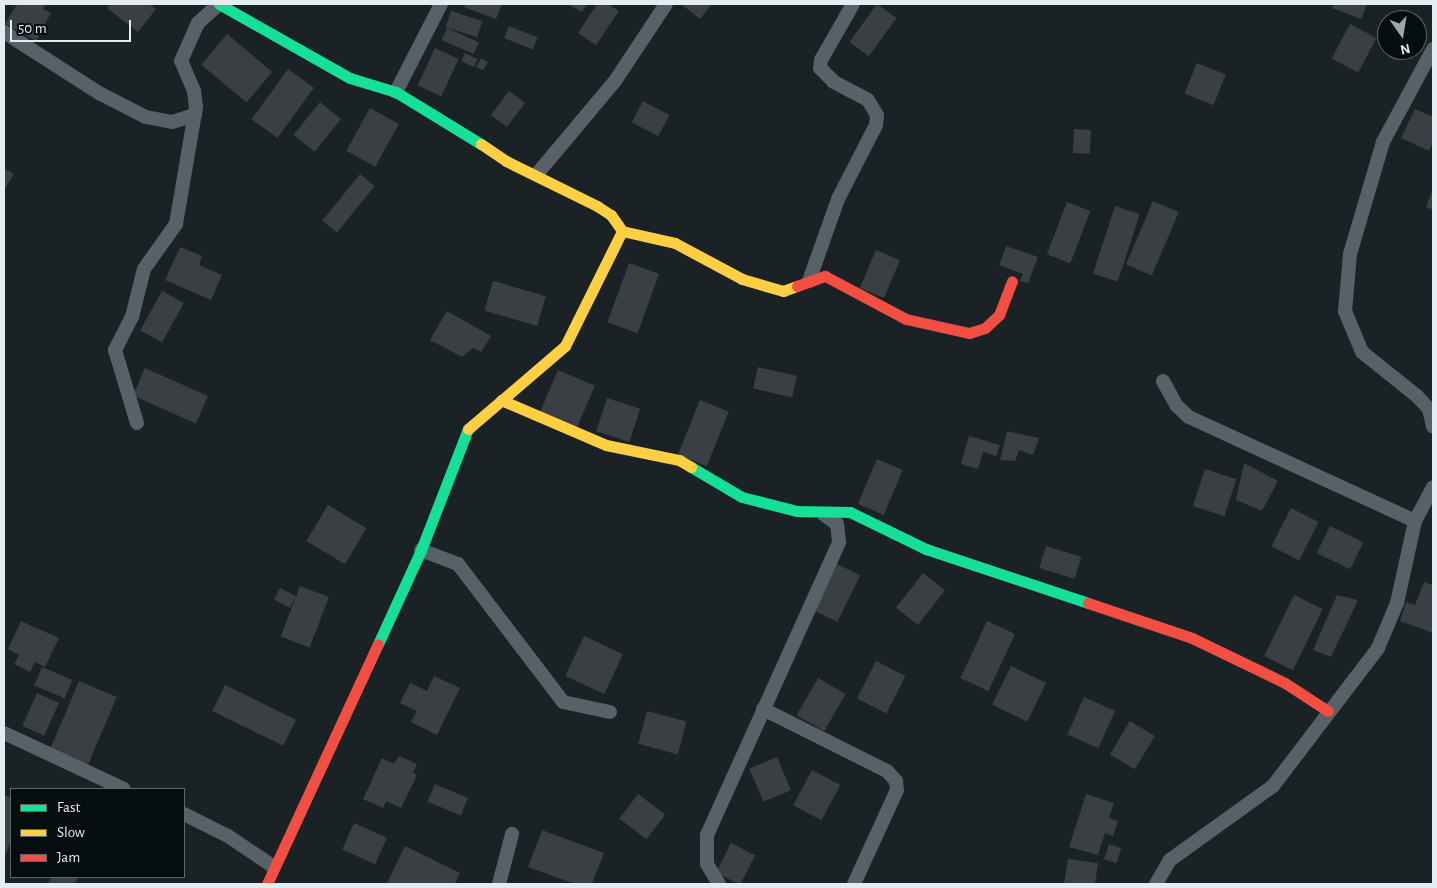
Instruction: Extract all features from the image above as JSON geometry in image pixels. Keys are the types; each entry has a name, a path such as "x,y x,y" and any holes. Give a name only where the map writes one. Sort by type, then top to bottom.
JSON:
{"street":[{"path":"137,423 115,350 132,317 144,269 176,224 195,115 194,91 182,68 182,53 198,23 219,4 350,78 396,92 445,119 506,161 537,174 611,215 622,231 674,243 730,275 784,291 809,280 826,276 906,319 969,333 985,328 999,315 1012,281"},
{"path":"396,92 441,4"},
{"path":"537,174 615,81 666,4"},
{"path":"809,280 838,199 876,125 876,115 868,100 833,81 820,68 821,60 853,4"},
{"path":"4,32 99,93 146,117 172,122 195,115"},
{"path":"1433,49 1383,142 1350,254 1345,311 1362,352 1417,396 1429,410 1433,427"},
{"path":"267,884 421,550 466,431 565,346 622,231"},
{"path":"1162,381 1177,406 1189,417 1415,521"},
{"path":"501,400 606,445 679,460 742,497 822,514 850,512 926,549 1192,638 1285,683 1328,711"},
{"path":"1156,884 1170,860 1273,786 1328,711 1378,648 1389,628 1415,521 1433,487"},
{"path":"719,884 707,864 708,835 840,536 837,524 822,514"},
{"path":"421,550 458,564 563,702 610,712"},
{"path":"762,709 887,771 896,781 896,790 854,884"},
{"path":"4,733 122,788"},
{"path":"185,814 228,836 274,867"},
{"path":"499,884 512,834"}],"building":[{"path":"17,4 46,4 43,9 51,13 36,41 5,24"},
{"path":"110,4 149,4 156,9 138,32 107,8"},
{"path":"466,4 502,4 496,19 464,7"},
{"path":"567,4 587,4 582,12"},
{"path":"597,4 608,4 619,11 596,45 578,33"},
{"path":"681,4 712,4 700,19"},
{"path":"877,4 896,18 869,56 849,42"},
{"path":"1334,4 1367,4 1361,19 1332,8"},
{"path":"451,11 482,21 477,37 446,27"},
{"path":"1350,24 1376,38 1358,73 1332,58"},
{"path":"509,26 538,38 533,50 504,38"},
{"path":"447,28 479,42 474,54 442,40"},
{"path":"227,34 272,72 246,103 201,65"},
{"path":"435,48 459,59 441,96 418,85"},
{"path":"465,53 478,59 474,67 461,61"},
{"path":"481,58 488,62 483,70 476,67"},
{"path":"1197,63 1226,75 1213,105 1185,94"},
{"path":"288,69 314,88 277,138 252,119"},
{"path":"509,91 525,103 507,127 491,115"},
{"path":"643,101 669,115 658,136 632,122"},
{"path":"320,102 341,119 315,152 294,135"},
{"path":"370,108 399,124 375,167 346,151"},
{"path":"1415,109 1433,117 1433,142 1429,151 1401,138"},
{"path":"1074,129 1091,130 1090,154 1073,153"},
{"path":"4,168 14,174 4,190"},
{"path":"360,174 375,186 337,233 322,221"},
{"path":"1433,189 1433,210 1426,207"},
{"path":"1153,201 1179,212 1152,275 1126,265"},
{"path":"1067,202 1090,211 1070,263 1047,254"},
{"path":"1115,206 1140,214 1118,282 1093,274"},
{"path":"1006,246 1038,257 1028,283 1020,281 1023,274 999,265"},
{"path":"180,247 202,256 199,265 222,275 211,300 165,280"},
{"path":"876,250 900,260 884,298 860,288"},
{"path":"629,263 659,274 638,333 607,322"},
{"path":"493,281 546,296 537,326 484,311"},
{"path":"162,291 184,303 162,342 140,330"},
{"path":"447,311 491,336 481,352 473,348 462,357 430,340"},
{"path":"758,367 797,376 792,397 753,388"},
{"path":"145,368 208,396 196,423 133,395"},
{"path":"558,370 595,386 576,431 539,415"},
{"path":"607,398 640,409 629,442 596,431"},
{"path":"700,400 729,412 707,466 678,455"},
{"path":"1007,431 1039,438 1033,455 1019,450 1015,461 1000,460"},
{"path":"969,436 1000,445 996,456 983,452 978,469 961,464"},
{"path":"877,459 903,470 884,515 858,504"},
{"path":"1244,463 1278,481 1262,511 1236,500"},
{"path":"1205,469 1236,479 1224,516 1193,506"},
{"path":"328,505 367,528 345,564 306,541"},
{"path":"1291,508 1319,522 1299,560 1271,546"},
{"path":"1330,526 1363,542 1350,569 1317,553"},
{"path":"1046,546 1081,557 1075,579 1039,568"},
{"path":"835,563 860,575 837,622 812,610"},
{"path":"923,573 945,590 918,625 896,608"},
{"path":"1424,582 1433,585 1433,633 1400,621 1406,602 1415,605"},
{"path":"300,586 329,597 310,648 281,636"},
{"path":"280,588 296,596 290,608 274,600"},
{"path":"1294,595 1323,609 1293,670 1264,656"},
{"path":"1337,595 1358,600 1331,657 1313,650"},
{"path":"21,621 59,638 45,667 35,662 30,672 14,664 19,655 8,649"},
{"path":"987,621 1015,634 988,691 960,678"},
{"path":"584,636 623,654 604,694 565,676"},
{"path":"876,661 905,676 886,713 857,698"},
{"path":"1011,666 1046,683 1027,722 992,705"},
{"path":"42,667 72,680 65,698 34,685"},
{"path":"434,676 460,688 437,735 411,722 417,711 400,703 410,683 427,691"},
{"path":"818,678 846,694 824,731 796,715"},
{"path":"79,681 117,697 87,768 49,752"},
{"path":"225,685 296,720 283,746 212,711"},
{"path":"37,693 59,703 44,736 22,726"},
{"path":"1084,697 1115,711 1098,748 1067,734"},
{"path":"647,711 687,722 678,754 638,744"},
{"path":"1130,721 1155,736 1135,769 1110,754"},
{"path":"399,756 417,764 413,773 417,775 401,808 386,801 383,808 363,799 382,758 394,764"},
{"path":"777,757 791,790 763,802 749,769"},
{"path":"812,770 840,785 821,820 793,805"},
{"path":"435,784 468,798 461,816 428,801"},
{"path":"638,794 665,814 646,839 619,819"},
{"path":"1086,794 1114,803 1109,818 1118,821 1113,836 1105,833 1098,855 1069,847"},
{"path":"4,795 10,798 10,843 4,858"},
{"path":"354,823 387,838 375,864 342,849"},
{"path":"542,830 604,853 592,884 575,884 528,867"},
{"path":"731,843 755,855 740,884 716,872"},
{"path":"1109,844 1121,848 1116,863 1104,859"},
{"path":"405,846 460,873 455,884 387,883"},
{"path":"1068,859 1098,863 1095,884 1064,884"},
{"path":"51,878 78,878 75,884 48,884"}],"traffic: fast":[{"path":"219,4 350,78 396,92 481,144"},
{"path":"378,644 421,550 468,429"},
{"path":"691,467 742,497 797,511 850,512 926,549 1088,603"}],"traffic: slow":[{"path":"481,144 506,161 597,206 611,215 622,231 675,243 742,279 783,291 797,286"},
{"path":"468,429 565,346 622,231"},
{"path":"501,400 606,445 679,460 691,467"}],"traffic: jam":[{"path":"797,286 825,276 906,319 969,333 985,328 999,315 1012,281"},
{"path":"1088,603 1192,638 1285,683 1328,711"},
{"path":"267,884 378,644"}]}
